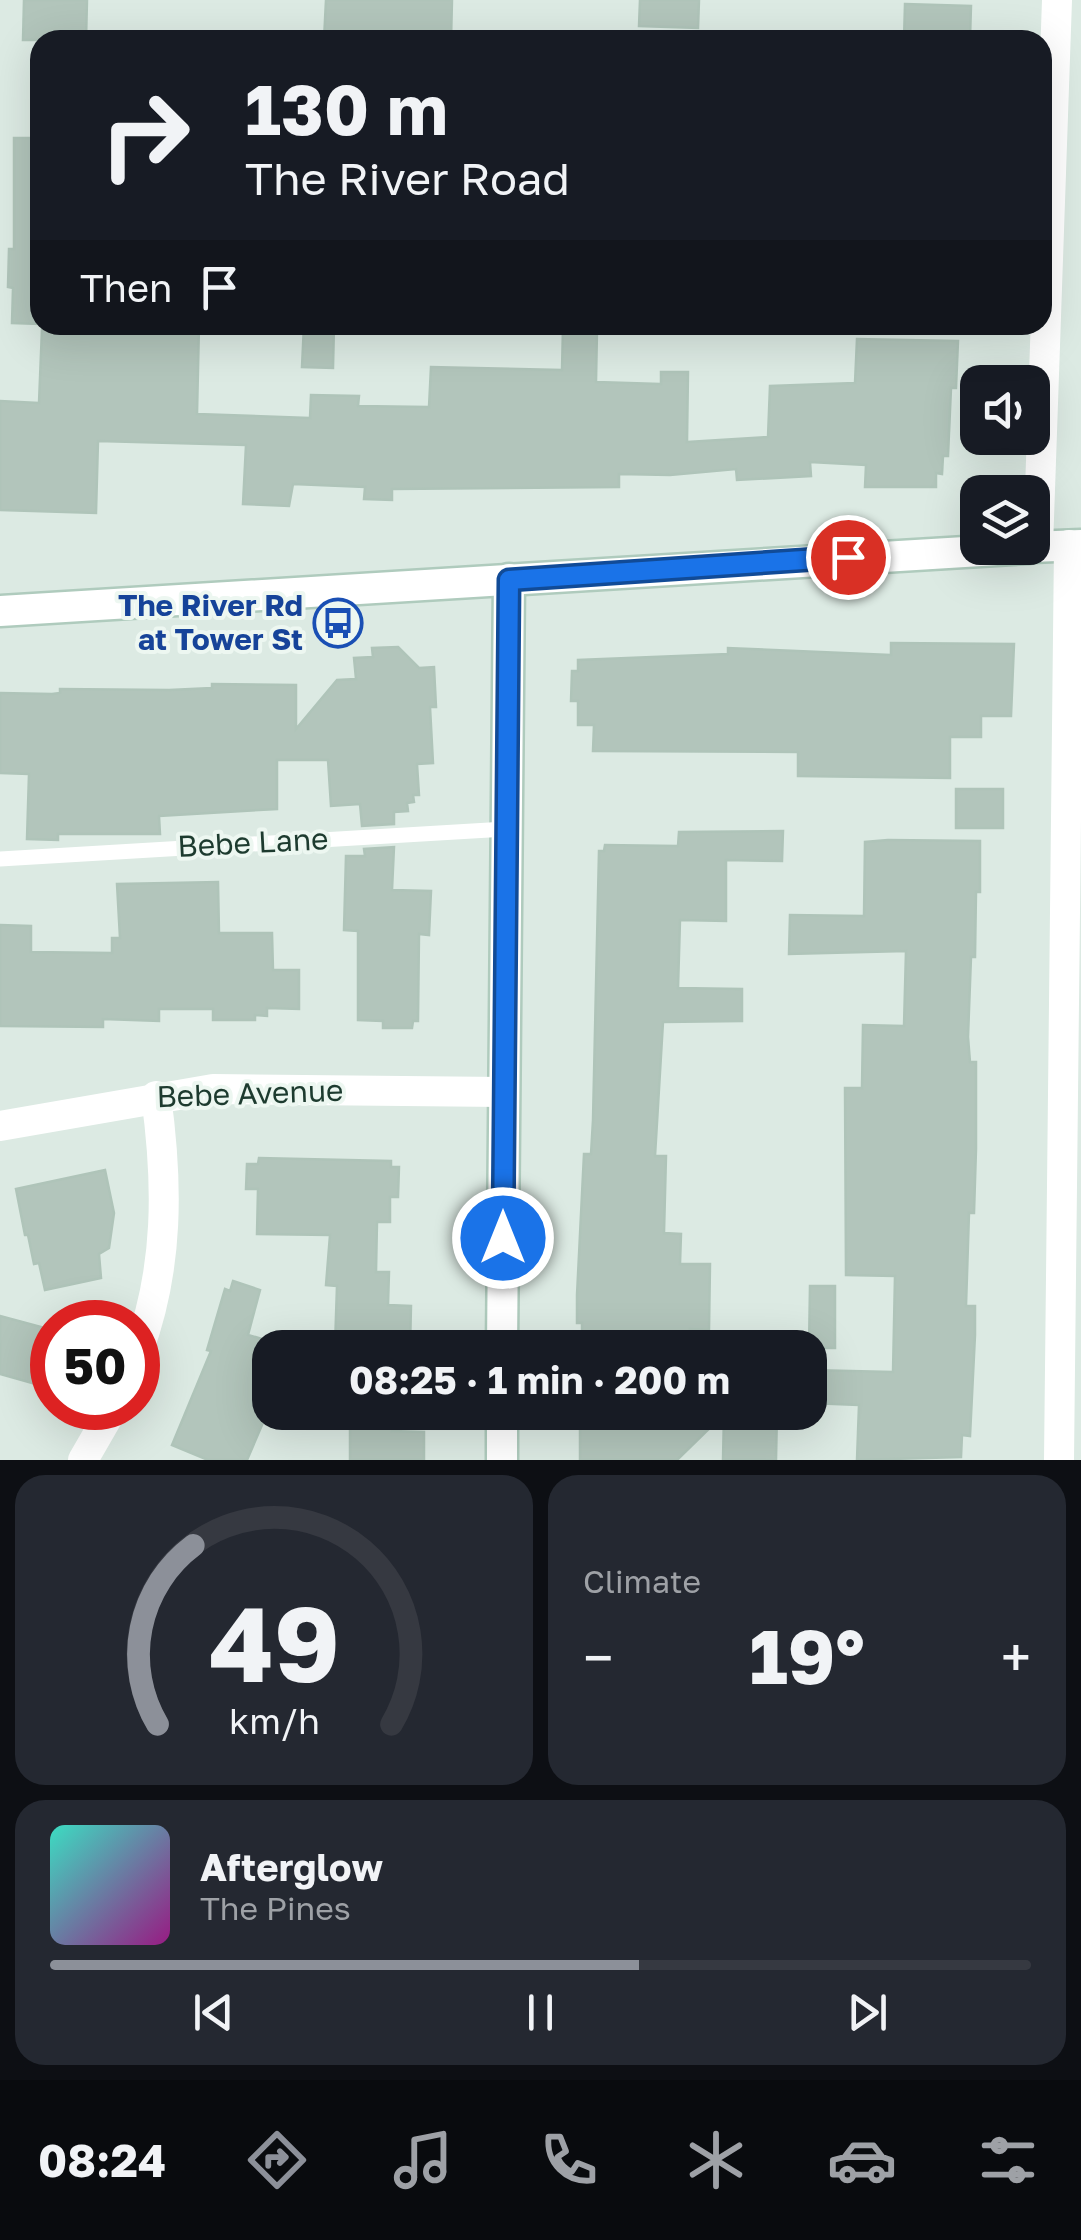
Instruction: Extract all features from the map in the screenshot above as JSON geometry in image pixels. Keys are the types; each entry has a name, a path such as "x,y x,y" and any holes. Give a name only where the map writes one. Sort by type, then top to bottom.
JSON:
{"street":[{"path":"1052,114 1057,0"},
{"path":"1036,475 1042,335"},
{"path":"1050,546 1075,545 1059,1460"},
{"path":"0,612 960,552"},
{"path":"502,1330 509,580"},
{"name":"Bebe Avenue","path":"0,1126 156,1096 252,1088 504,1092"},
{"path":"152,1300 164,1235 166,1194 156,1096"},
{"path":"84,1460 101,1430"},
{"path":"502,1430 502,1460"}],"lane":[{"name":"Bebe Lane","path":"0,859 506,829"}],"building":[{"path":"24,0 87,0 86,30 30,30 30,40 23,40"},
{"path":"326,0 452,0 451,30 324,30"},
{"path":"640,0 699,0 698,28 639,26"},
{"path":"905,4 971,6 970,30 904,30"},
{"path":"14,138 30,138 30,324 12,323 9,249 14,249"},
{"path":"42,335 199,335 197,414 310,418 311,395 359,396 358,406 429,407 431,367 562,370 563,335 597,335 596,382 661,384 661,372 688,372 687,442 768,437 770,386 855,383 857,339 958,341 948,456 943,456 942,474 936,473 936,487 865,487 866,465 810,462 811,476 737,480 736,469 670,475 619,474 619,487 392,489 392,500 364,499 365,487 293,484 289,506 243,504 246,445 98,441 96,513 0,510 0,401 39,403"},
{"path":"304,335 334,335 333,368 302,367"},
{"path":"891,643 1014,644 1011,716 981,716 981,737 950,737 950,778 798,776 798,752 593,751 594,725 578,725 578,701 571,701 572,671 578,671 578,660 728,654 728,648 891,655"},
{"path":"398,647 419,668 434,667 436,707 430,707 433,763 417,764 419,795 413,795 414,802 407,803 408,811 394,812 394,824 362,826 360,804 331,806 328,760 277,760 277,809 159,816 160,834 58,834 58,840 27,839 29,774 0,773 0,693 169,690 212,688 212,684 296,685 296,729 337,680 356,679 354,658 373,657 372,648"},
{"path":"956,789 1003,789 1003,828 956,828"},
{"path":"783,831 782,861 726,860 726,921 680,920 678,988 742,989 742,1021 663,1022 655,1156 666,1156 664,1233 681,1234 680,1264 710,1264 709,1330 582,1330 582,1323 577,1323 577,1295 584,1154 591,1154 593,1120 599,851 604,851 605,845 678,846 679,832"},
{"path":"980,841 980,892 976,892 968,1037 970,1062 976,1062 976,1149 966,1306 975,1306 975,1335 970,1436 962,1435 961,1457 857,1460 859,1405 827,1404 827,1370 893,1372 895,1276 846,1275 845,1088 862,1088 863,1025 904,1026 906,951 789,954 790,915 864,916 865,842"},
{"path":"394,847 392,890 431,891 429,935 419,934 418,1021 413,1021 412,1028 383,1028 383,1021 358,1020 358,931 344,930 346,856 365,856 364,849"},
{"path":"218,882 219,933 272,933 273,970 299,970 299,1009 267,1008 267,1016 255,1015 255,1020 213,1020 213,1009 159,1009 159,1021 103,1019 103,1027 0,1026 0,925 31,926 31,952 112,953 112,938 120,938 117,884"},
{"path":"259,1158 391,1161 391,1167 399,1167 398,1197 390,1197 390,1222 377,1222 376,1272 389,1272 388,1305 411,1306 410,1330 336,1330 337,1286 326,1285 330,1235 257,1234 258,1189 246,1189 247,1164 258,1164"},
{"path":"105,1170 114,1213 109,1248 99,1254 101,1278 45,1290 39,1263 34,1264 25,1235 16,1189"},
{"path":"233,1281 260,1290 248,1335 252,1336 252,1430 260,1430 247,1460 208,1460 172,1445 211,1351 207,1350 225,1289 230,1291"},
{"path":"810,1286 835,1286 835,1348 827,1348 827,1330 809,1330"},
{"path":"0,1316 30,1324 30,1382 0,1374"},
{"path":"350,1430 424,1432 424,1460 350,1460"},
{"path":"580,1430 708,1430 677,1460 580,1460"},
{"path":"724,1430 777,1430 776,1460 723,1460"}],"place":[{"name":"The River Rd at Tower St","path":"338,623"}],"route":[{"path":"503,1238 509,580 848,557"}]}
